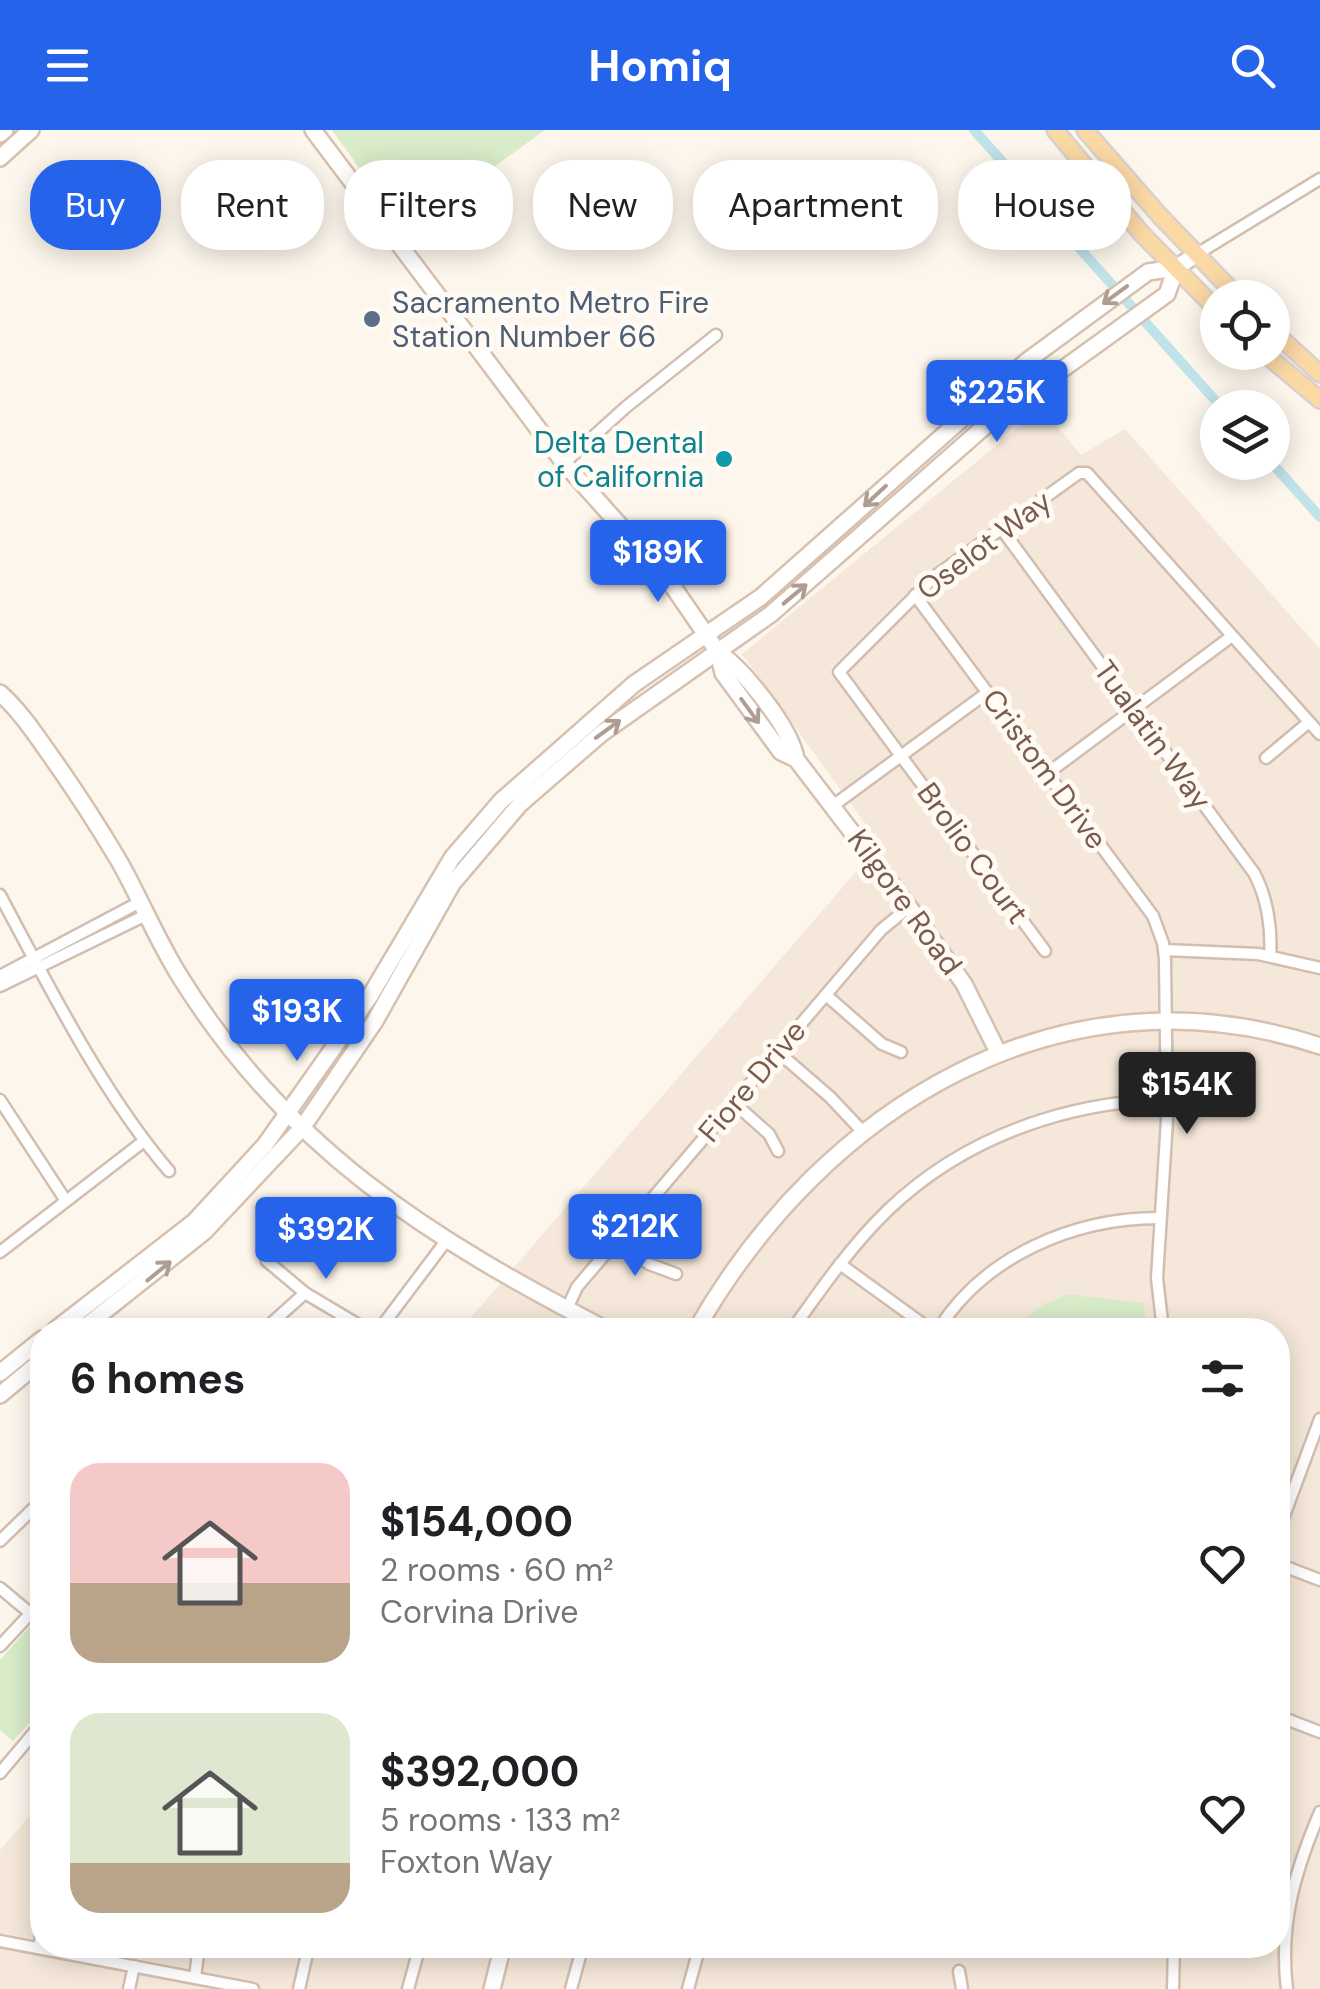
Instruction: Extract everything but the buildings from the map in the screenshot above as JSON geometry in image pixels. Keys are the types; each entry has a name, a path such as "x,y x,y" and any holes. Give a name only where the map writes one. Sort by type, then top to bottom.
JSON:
{"main road":[{"path":"0,158 31,130"},
{"name":"Kilgore Road","path":"313,130 564,463 667,578 718,652 723,673 781,752 796,759 834,806 964,984 999,1054"},
{"path":"1055,130 1132,223 1200,293"},
{"path":"1084,130 1222,280"},
{"path":"70,1318 194,1222 266,1145 370,996 452,858 523,782 634,684 761,596 966,413 1082,319 1148,272 1176,268 1197,254"},
{"path":"96,1318 204,1232 302,1128 375,1021 436,908 520,804 573,755 784,603 992,420 1167,294 1176,268"},
{"path":"1290,346 1320,374"},
{"path":"1284,370 1320,400"},
{"path":"0,694 36,734 68,780 120,862 178,973 211,1023 288,1114 376,1192 446,1241 584,1318"},
{"path":"480,850 486,829 523,782"},
{"path":"436,908 440,890 468,852 475,831"},
{"path":"704,1318 734,1271 783,1209 863,1132 922,1090 999,1054 1064,1034 1166,1022 1260,1030 1320,1046"},
{"path":"3,1364 30,1347"},
{"path":"0,1395 30,1375"},
{"path":"492,1989 500,1958"}],"street":[{"path":"1197,254 1320,179"},
{"path":"564,463 716,335"},
{"name":"Oselot Way","path":"902,756 840,672 915,594 962,555 1080,473 1087,473 1320,734"},
{"name":"Tualatin Way","path":"1001,528 1254,872 1264,896 1271,934 1270,956"},
{"name":"Cristom Drive","path":"915,594 1152,916 1164,950"},
{"path":"1048,773 1232,636"},
{"path":"834,806 988,692"},
{"path":"1266,758 1309,722"},
{"name":"Brolio Court","path":"902,756 1045,950"},
{"path":"0,895 36,963 144,1141 169,1171"},
{"name":"Fiore Drive","path":"566,1309 571,1296 617,1240 881,930 909,907"},
{"path":"0,986 36,963 143,909"},
{"path":"1162,1318 1157,1278 1167,1098 1164,950 1223,950 1320,968"},
{"path":"0,976 36,963"},
{"path":"826,995 882,1044 901,1052"},
{"path":"778,1052 863,1132"},
{"path":"0,1100 66,1201"},
{"path":"801,1318 840,1264 889,1209 946,1166 985,1143 1060,1114 1125,1101 1218,1101"},
{"path":"734,1103 769,1134 778,1152"},
{"path":"2,1244 144,1141"},
{"path":"945,1318 986,1278 1038,1244 1097,1223 1159,1218"},
{"path":"617,1240 648,1264 676,1274"},
{"path":"387,1318 446,1241"},
{"path":"267,1261 305,1293 347,1318"},
{"path":"840,1264 917,1318"},
{"path":"277,1318 305,1293"},
{"path":"1290,1501 1320,1418"},
{"path":"1308,1455 1320,1460"},
{"path":"0,1541 30,1513"},
{"path":"1290,1569 1320,1580"},
{"path":"0,1588 30,1613 0,1646"},
{"path":"1290,1721 1320,1732"},
{"path":"0,1773 30,1737"},
{"path":"1290,1888 1320,1812"},
{"path":"0,1941 30,1946"},
{"path":"92,1958 253,1989"},
{"path":"195,1978 197,1958"},
{"path":"300,1989 307,1958"},
{"path":"408,1989 416,1958"},
{"path":"571,1989 579,1958"},
{"path":"688,1989 696,1958"},
{"path":"1172,1989 1173,1958"},
{"path":"1286,1958 1288,1989"},
{"path":"129,1989 134,1966"},
{"path":"959,1971 962,1989"}],"shaded area":[{"path":"1042,408 1081,455 1125,429 1320,649 1320,1989 0,1989 0,1850 30,1816 30,1958 1290,1958 1290,1318 470,1318 880,844 742,654"}],"green space":[{"path":"332,130 545,130 504,160 354,160"},
{"path":"1068,1294 1143,1303 1146,1318 1026,1318"},
{"path":"30,1626 30,1722 13,1741 0,1730 0,1660"}],"waterway":[{"path":"974,130 1206,390"},
{"path":"1287,480 1320,517"}],"place":[{"name":"Sacramento Metro Fire Station Number 66","path":"372,319"},
{"name":"Delta Dental of California","path":"724,459"}]}
